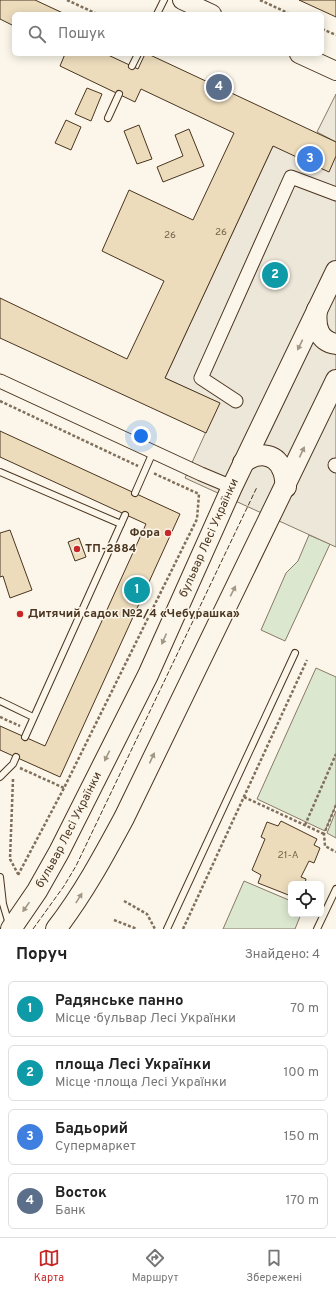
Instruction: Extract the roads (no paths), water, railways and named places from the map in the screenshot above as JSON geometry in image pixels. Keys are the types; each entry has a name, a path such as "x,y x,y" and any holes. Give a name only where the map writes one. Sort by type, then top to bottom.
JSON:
{"main road":[{"path":"182,0 208,12"},
{"path":"303,56 336,71"},
{"name":"бульвар Лесі Українки","path":"10,929 37,891 59,852 148,675 243,463 336,271"},
{"path":"317,310 316,324 318,331 325,340 336,344"},
{"path":"56,929 76,904 124,818 219,618 286,487 336,380"},
{"path":"243,463 257,455 272,457 280,464 283,470 286,487"}],"street":[{"path":"236,401 201,378 291,177 336,194"},
{"path":"0,381 232,487"}],"lane":[{"path":"158,12 164,0"},
{"path":"132,66 137,56"},
{"path":"108,118 119,94"},
{"path":"134,493 153,452"},
{"path":"0,472 121,524"},
{"path":"25,737 125,515"},
{"path":"167,929 295,654"},
{"path":"0,701 33,717"},
{"path":"0,777 13,764 16,757"},
{"path":"0,877 3,904 10,929"},
{"path":"317,929 336,889"}],"place":[{"name":"Восток","path":"219,87"},
{"name":"Бадьорий","path":"310,159"},
{"name":"площа Лесі Українки","path":"275,275"},
{"name":"Фора","path":"168,533"},
{"name":"ТП-2884","path":"77,549"},
{"name":"Радянське панно","path":"137,590"},
{"name":"Дитячий садок №2/4 «Чебурашка»","path":"20,614"}]}
